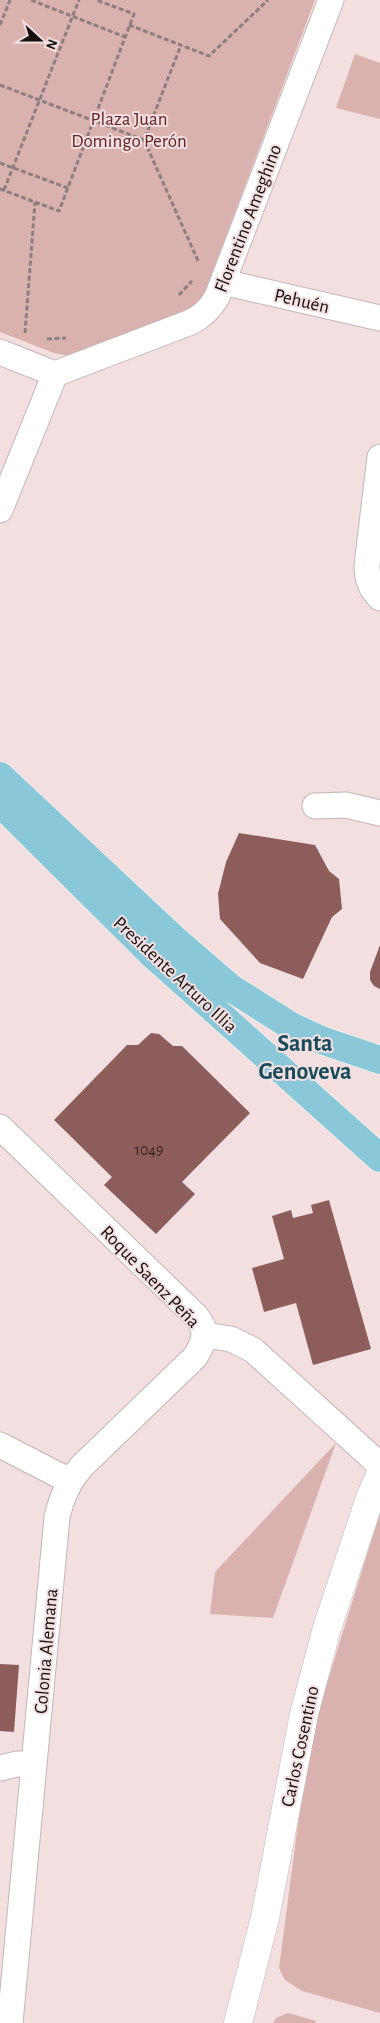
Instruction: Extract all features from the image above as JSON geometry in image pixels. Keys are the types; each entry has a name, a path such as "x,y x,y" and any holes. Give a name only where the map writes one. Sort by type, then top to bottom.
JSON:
{"main road":[{"name":"Presidente Arturo Illia","path":"0,776 172,938 232,988 291,1026 321,1040 380,1060"},
{"name":"Presidente Arturo Illia","path":"0,803 152,954 380,1158"}],"street":[{"name":"Florentino Ameghino","path":"55,374 201,316 210,308 223,282 330,0"},
{"name":"Pehuén","path":"223,282 380,318"},
{"path":"0,352 55,374 0,510"},
{"path":"376,593 367,577 367,566 380,457"},
{"path":"315,806 346,805 380,813"},
{"name":"Roque Saenz Peña","path":"0,1127 196,1316 204,1327 205,1335 231,1339 253,1350 380,1465"},
{"name":"Colonia Alemana","path":"10,2023 57,1517 62,1499 70,1481 88,1459 195,1357 204,1342 205,1335"},
{"path":"0,1446 70,1481"},
{"name":"Carlos Cosentino","path":"238,2023 272,1886 301,1729 320,1653 339,1589 370,1498 380,1475"},
{"path":"0,1768 17,1764 34,1764"},
{"path":"258,2023 272,1886"}],"path":[{"path":"0,25 10,0"},
{"path":"30,0 125,37"},
{"path":"79,0 13,167 2,189 59,211 134,14 96,0"},
{"path":"130,26 209,56 268,0"},
{"path":"144,140 181,45"},
{"path":"0,85 144,140 202,269 206,260"},
{"path":"0,163 68,188"},
{"path":"26,331 35,202"},
{"path":"176,298 196,277"},
{"path":"17,327 33,334"},
{"path":"41,336 49,339 68,338"}],"green space":[{"name":"Plaza Juan Domingo Perón","path":"0,0 315,0 203,297 192,308 70,356 54,353 0,332"},
{"path":"355,54 380,63 380,119 336,108"},
{"path":"336,1443 273,1618 210,1614 215,1572"},
{"path":"380,1513 380,2013 302,1991 285,1980 279,1968 303,1786 318,1712"},
{"path":"288,2013 316,2021 315,2023 273,2023 276,2018"}],"building":[{"path":"239,833 315,845 329,871 339,879 342,909 332,917 303,979 260,963 220,919 218,894 226,862"},
{"path":"380,945 380,989 374,986 370,980 370,972"},
{"path":"151,1033 159,1034 173,1046 182,1046 250,1113 182,1182 195,1194 156,1234 104,1185 112,1177 54,1120 127,1045 138,1045"},
{"path":"329,1200 371,1349 313,1365 296,1303 264,1312 252,1268 284,1259 272,1216 291,1210 293,1218 313,1213 311,1205"},
{"path":"0,1664 19,1665 14,1732 0,1731"}],"district":[{"name":"Santa Genoveva","path":"305,1057"}]}
